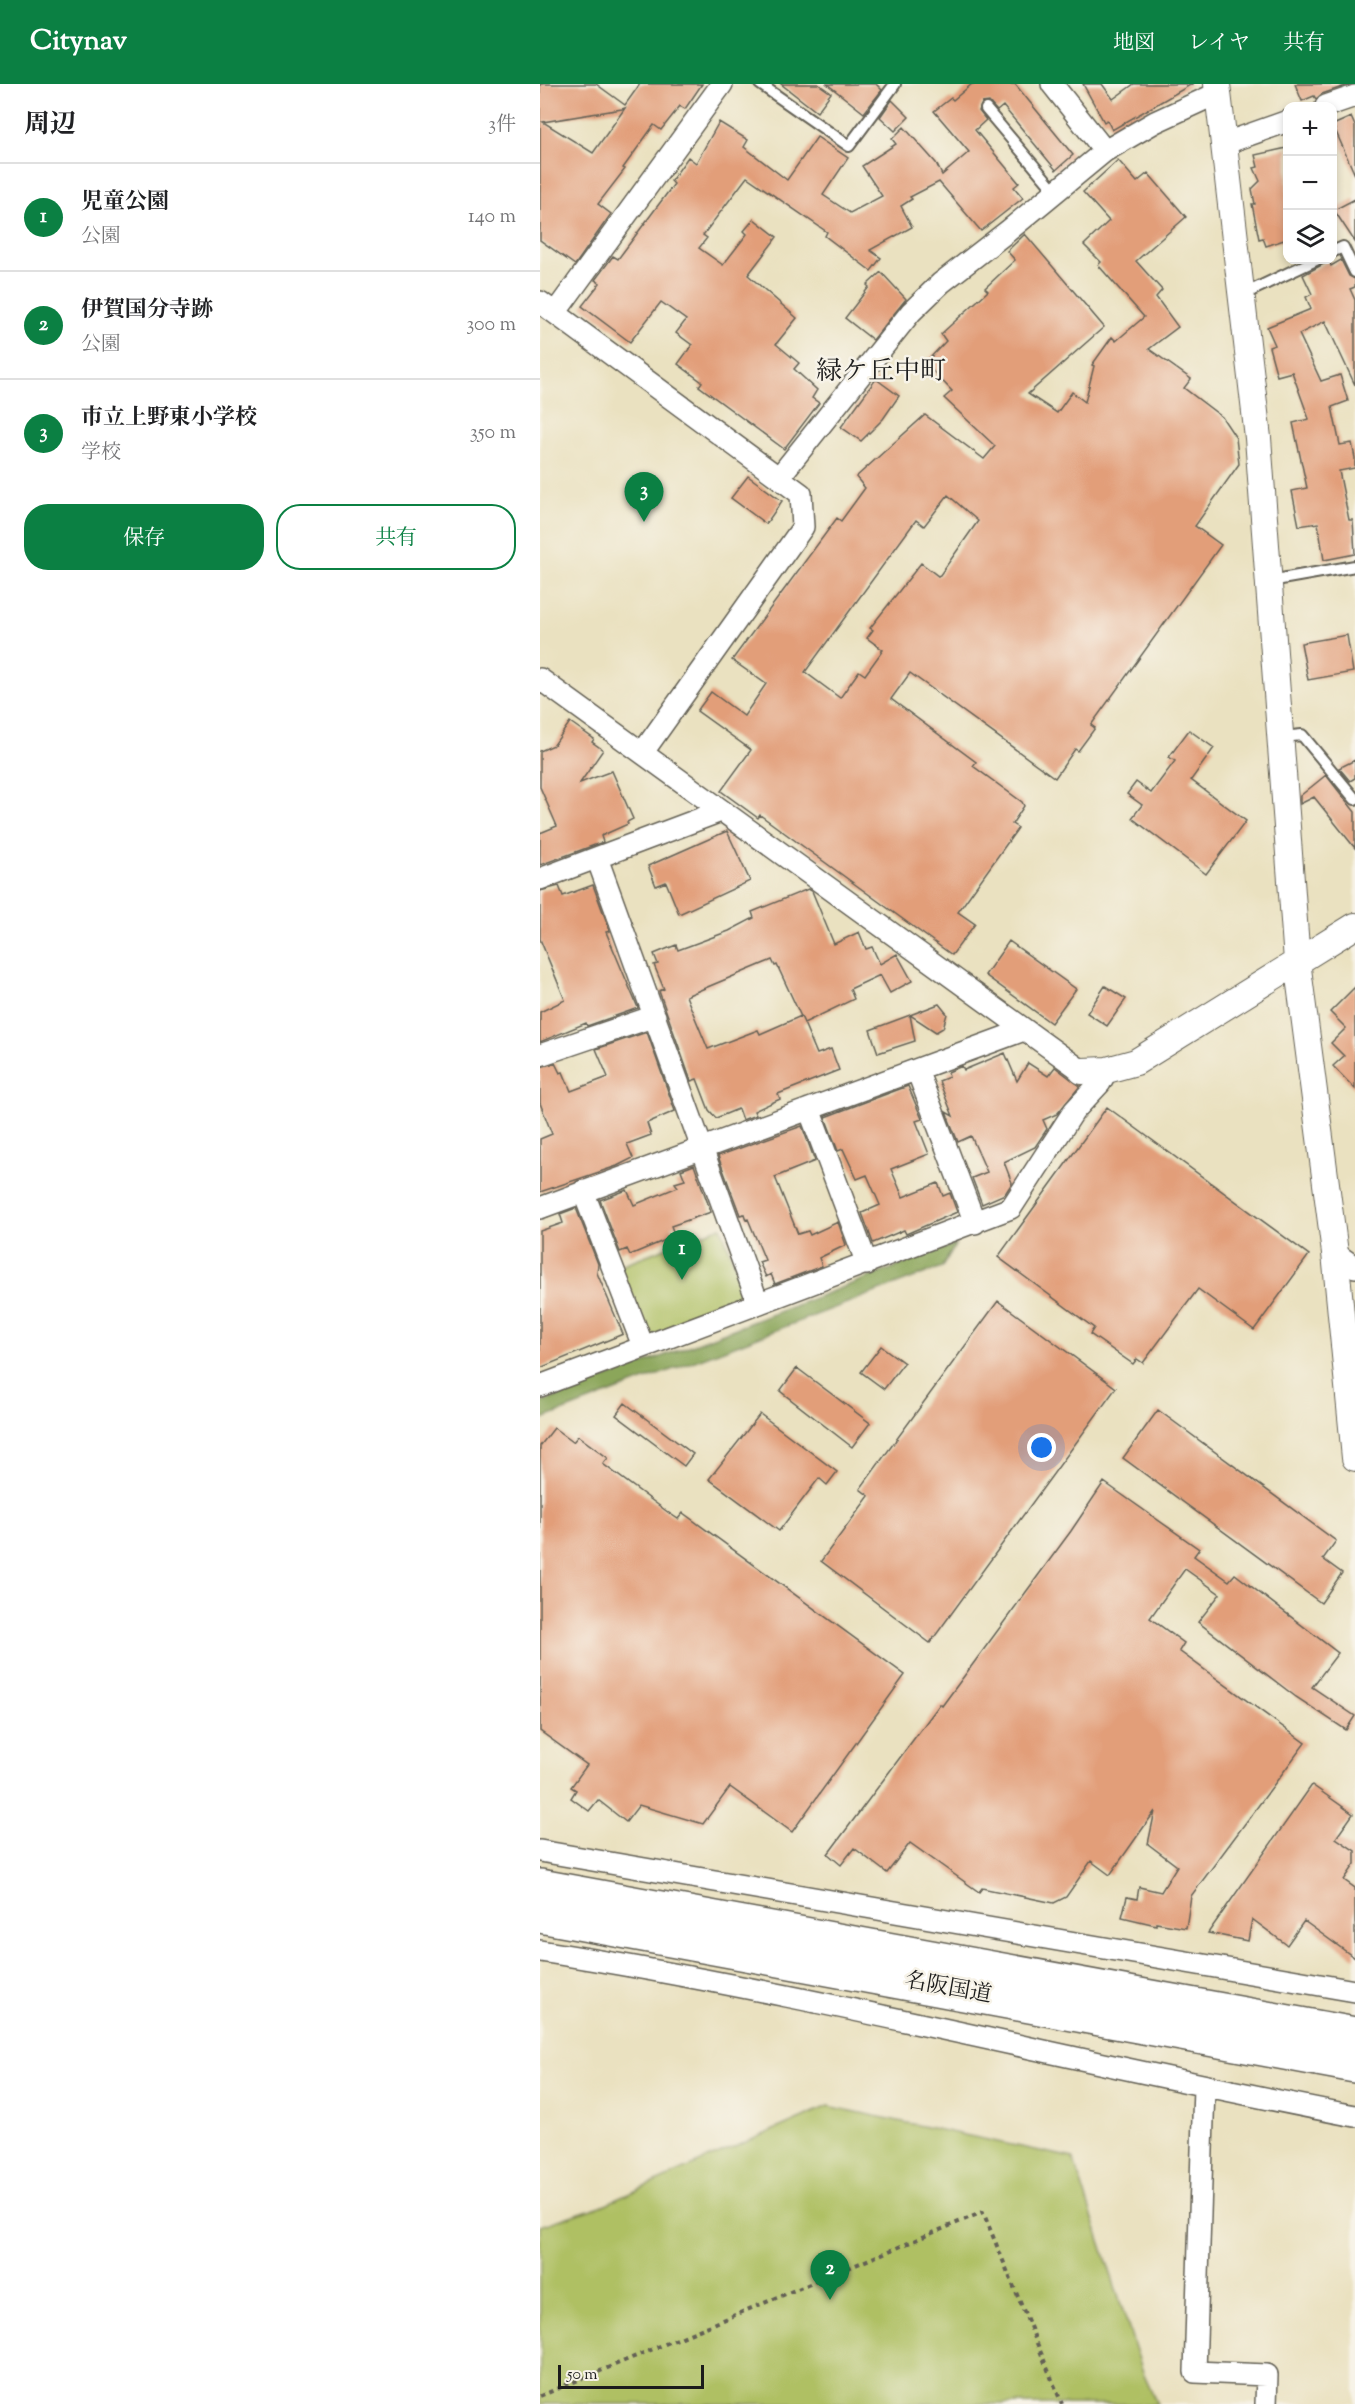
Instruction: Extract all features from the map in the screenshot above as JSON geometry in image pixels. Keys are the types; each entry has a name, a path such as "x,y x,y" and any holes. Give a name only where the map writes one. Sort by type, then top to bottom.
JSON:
{"highway":[{"name":"名阪国道","path":"540,1886 1355,2034"},
{"name":"名阪国道","path":"540,1916 1355,2066"}],"street":[{"path":"643,752 803,527 801,494 780,476 547,307 722,84"},
{"path":"1052,84 1105,151"},
{"path":"780,476 910,312 940,283 1105,151 1218,88 1242,295 1269,582 1297,961 1345,1260 1355,1458"},
{"path":"1337,102 1355,96"},
{"path":"1226,143 1283,122"},
{"path":"540,679 1024,1030 1095,1070 1100,1083 1074,1111 1011,1208 540,1386"},
{"path":"540,879 721,811"},
{"path":"597,858 758,1303"},
{"path":"1095,1070 1136,1062 1355,926"},
{"path":"540,1055 655,1016"},
{"path":"540,1208 1024,1030"},
{"path":"917,1071 975,1223"},
{"path":"809,1109 867,1264"},
{"path":"584,1191 643,1346"},
{"path":"540,1851 1355,1991"},
{"path":"540,1951 743,1987 1204,2087 1355,2116"},
{"path":"1204,2087 1195,2372 1267,2375 1266,2404"}],"lane":[{"path":"760,84 849,146 895,84"},
{"path":"986,109 1056,192"},
{"path":"1337,250 1343,247 1355,272"},
{"path":"1242,295 1308,264"},
{"path":"1269,582 1355,567"},
{"path":"1282,737 1302,735 1355,799"}],"path":[{"path":"540,2396 984,2212 1062,2404"}],"green space":[{"path":"721,1227 745,1294 740,1301 654,1336 645,1333 618,1266"},
{"path":"956,1244 942,1267 540,1420 540,1403"},
{"path":"828,2106 1073,2158 1144,2375 1157,2404 540,2404 540,2226 601,2206"}],"building":[{"path":"540,84 596,84 625,105 640,84 702,84 685,109 680,106 661,130 654,125 623,168 625,169 598,204 611,214 575,265 540,240","holes":["625,108 593,153 543,122"]},
{"path":"781,84 818,84 831,93 817,112"},
{"path":"827,84 876,84 882,90 864,113"},
{"path":"972,84 1015,84 1073,155 1056,170 1003,106 997,111 989,102 982,103 979,111 986,120 975,130 1019,183 1014,187 1023,198 981,231 939,182 910,197 912,199 901,206 912,227 870,250 881,258 871,271 825,236 827,232 747,177 703,235 707,238 699,248 723,265 747,234 744,231 754,219 777,237 748,275 797,318 776,344 799,363 794,369 817,390 812,398 819,403 784,449 699,386 702,382 678,364 692,345 676,333 686,320 661,302 630,342 582,306 600,283 595,280 613,256 618,259 674,184 671,181 688,157 696,163 719,122 748,140 744,147 787,180 817,137 848,158 823,195 850,213 882,196 862,166 896,144 892,139 904,127 936,163 942,175 969,152 934,111 951,98 953,100"},
{"path":"1083,84 1102,84 1113,99 1134,84 1192,84 1112,130 1107,120 1104,122"},
{"path":"1295,84 1351,84 1322,94 1316,99 1314,96 1302,101"},
{"path":"892,100 909,117 895,131 880,117"},
{"path":"1351,117 1355,126 1355,175 1337,134 1337,123"},
{"path":"1283,149 1283,240 1266,246 1263,238 1259,239 1252,204 1255,204 1252,189 1260,181 1254,168 1258,167 1255,155"},
{"path":"1118,160 1137,182 1148,173 1186,217 1136,261 1162,290 1156,297 1178,327 1149,349 1191,379 1184,388 1222,417 1236,438 1239,464 1195,526 1221,545 1091,725 1095,728 1078,751 1075,749 1055,778 910,673 891,699 976,762 973,766 1022,802 1024,806 1012,824 1018,828 958,912 975,924 952,955 760,815 758,818 721,791 751,750 697,711 711,692 744,716 766,684 732,660 837,518 841,521 865,488 856,477 925,415 984,459 995,446 944,398 952,391 925,363 946,341 941,334 988,291 985,288 1015,260 1007,251 1025,234 1104,327 1028,394 1057,413 1072,392 1085,402 1094,366 1092,365 1112,337 1116,341 1144,317 1098,265 1101,262 1084,245 1109,221 1083,192","holes":["948,495 978,521 940,575 938,576 921,563 870,628 873,630 867,638 883,650 865,675 859,671 840,698 805,672 916,520 924,526"]},
{"path":"1355,199 1355,242 1337,215 1337,208"},
{"path":"1341,260 1349,276 1355,279 1355,287 1350,289 1355,300 1355,385 1325,321 1299,334 1321,381 1340,375 1348,401 1332,407 1340,445 1352,443 1355,458 1355,468 1339,471 1349,520 1353,520 1355,554 1324,560 1318,523 1299,526 1292,491 1307,488 1293,423 1309,419 1292,372 1277,376 1269,347 1275,345 1267,327 1311,309 1306,297 1312,294 1303,275 1323,264 1331,266"},
{"path":"881,272 906,299 873,340 845,318 869,287 867,285"},
{"path":"876,379 899,396 883,419 861,441 841,427"},
{"path":"748,476 782,501 766,524 731,498"},
{"path":"1347,635 1353,672 1308,680 1301,643"},
{"path":"570,722 594,739 592,742 603,750 580,783 612,771 633,819 627,822 628,824 601,836 603,842 540,865 540,833 557,826 540,787 540,751 554,745"},
{"path":"1189,730 1214,748 1191,780 1246,821 1206,874 1132,818 1142,805 1127,794 1136,782 1151,793 1175,761 1169,757"},
{"path":"1355,760 1355,778 1350,781 1339,768"},
{"path":"1326,775 1355,812 1355,848 1314,797 1300,804 1300,796"},
{"path":"727,831 750,881 679,914 666,882 656,886 648,866"},
{"path":"593,885 610,931 606,932 638,1008 587,1026 586,1023 540,1042 540,1012 565,1000 540,939 540,891 559,886 563,896"},
{"path":"808,889 812,891 834,944 859,932 866,949 872,947 880,964 897,954 912,981 890,993 880,975 850,989 854,999 803,1022 817,1054 831,1049 839,1070 778,1094 780,1099 754,1111 756,1115 742,1120 738,1109 716,1118 709,1110 697,1079 691,1081 659,991 664,989 654,965 658,964 654,954 676,945 678,950 729,931 754,918 752,912","holes":["772,960 775,966 777,965 801,1016 760,1034 758,1030 708,1049 686,996"]},
{"path":"1009,941 1076,989 1051,1023 985,975"},
{"path":"1105,986 1126,999 1107,1026 1087,1013"},
{"path":"1355,987 1355,1089 1333,1066 1344,1056 1331,1043 1346,1028 1330,1012"},
{"path":"939,1004 947,1014 943,1028 936,1032 910,1015"},
{"path":"910,1015 915,1041 878,1053 870,1030"},
{"path":"647,1032 675,1111 647,1123 651,1135 627,1144 633,1158 617,1166 540,1192 540,1139 552,1134 540,1103 540,1067 555,1063 560,1073 563,1072 571,1091 608,1077 596,1049"},
{"path":"1005,1053 1017,1081 1028,1063 1048,1076 1055,1067 1080,1086 1057,1114 1043,1120 1047,1129 1035,1147 1004,1162 1012,1183 1005,1194 982,1204 972,1178 987,1172 971,1136 958,1142 946,1112 953,1116 939,1081 949,1077 948,1072 962,1066 964,1070"},
{"path":"908,1086 922,1119 916,1121 929,1154 891,1169 903,1197 938,1183 943,1196 950,1193 957,1212 906,1234 904,1230 873,1243 862,1213 880,1205 867,1175 857,1179 843,1149 838,1151 825,1117"},
{"path":"1107,1107 1309,1255 1254,1330 1198,1289 1143,1363 1137,1359 1133,1364 1090,1334 1094,1328 998,1257"},
{"path":"802,1126 815,1161 775,1177 798,1234 808,1231 810,1235 838,1222 846,1245 819,1258 822,1266 775,1284 771,1274 766,1277 759,1262 765,1260 748,1219 746,1220 744,1214 740,1215 718,1156"},
{"path":"694,1165 711,1212 671,1226 675,1236 630,1255 627,1249 620,1252 600,1200 627,1190 634,1205 678,1187 675,1183 685,1180 681,1170"},
{"path":"576,1208 598,1264 597,1273 623,1334 540,1368 540,1231 563,1223 560,1214"},
{"path":"998,1301 1116,1388 930,1643 821,1561 869,1496 860,1489"},
{"path":"881,1346 904,1363 884,1389 861,1372"},
{"path":"797,1368 870,1423 852,1447 780,1391"},
{"path":"625,1403 693,1454 684,1466 616,1415"},
{"path":"1158,1410 1336,1541 1323,1559 1342,1573 1321,1603 1123,1458"},
{"path":"760,1414 837,1472 827,1485 819,1478 779,1531 709,1479"},
{"path":"554,1428 573,1442 578,1436 608,1458 603,1464 669,1513 678,1519 683,1513 905,1675 792,1832 730,1787 703,1824 639,1805 626,1822 598,1800 589,1811 571,1798 576,1790 571,1787 587,1765 540,1731 540,1446"},
{"path":"1104,1482 1199,1549 1194,1556 1229,1581 1235,1574 1338,1653 1312,1687 1355,1716 1346,1730 1296,1697 1198,1622 1220,1594 1185,1569 1150,1618 1184,1643 1179,1651 1305,1743 1191,1896 1186,1928 1156,1923 1156,1925 1122,1917 1127,1897 1137,1899 1139,1887 1161,1892 1177,1866 1148,1844 1155,1811 1110,1875 1091,1861 1066,1897 1054,1903 982,1888 979,1892 910,1843 887,1873 854,1848 841,1865 828,1854 940,1704 942,1706 1071,1531"},
{"path":"1312,1785 1353,1814 1336,1838 1355,1851 1355,1864 1344,1880 1355,1888 1355,1958 1304,1921 1287,1945 1252,1919 1248,1941 1208,1933"}],"place":[{"name":"市立上野東小学校","path":"644,522"},
{"name":"児童公園","path":"682,1280"},
{"name":"伊賀国分寺跡","path":"830,2300"}],"district":[{"name":"緑ケ丘中町","path":"881,372"}]}
